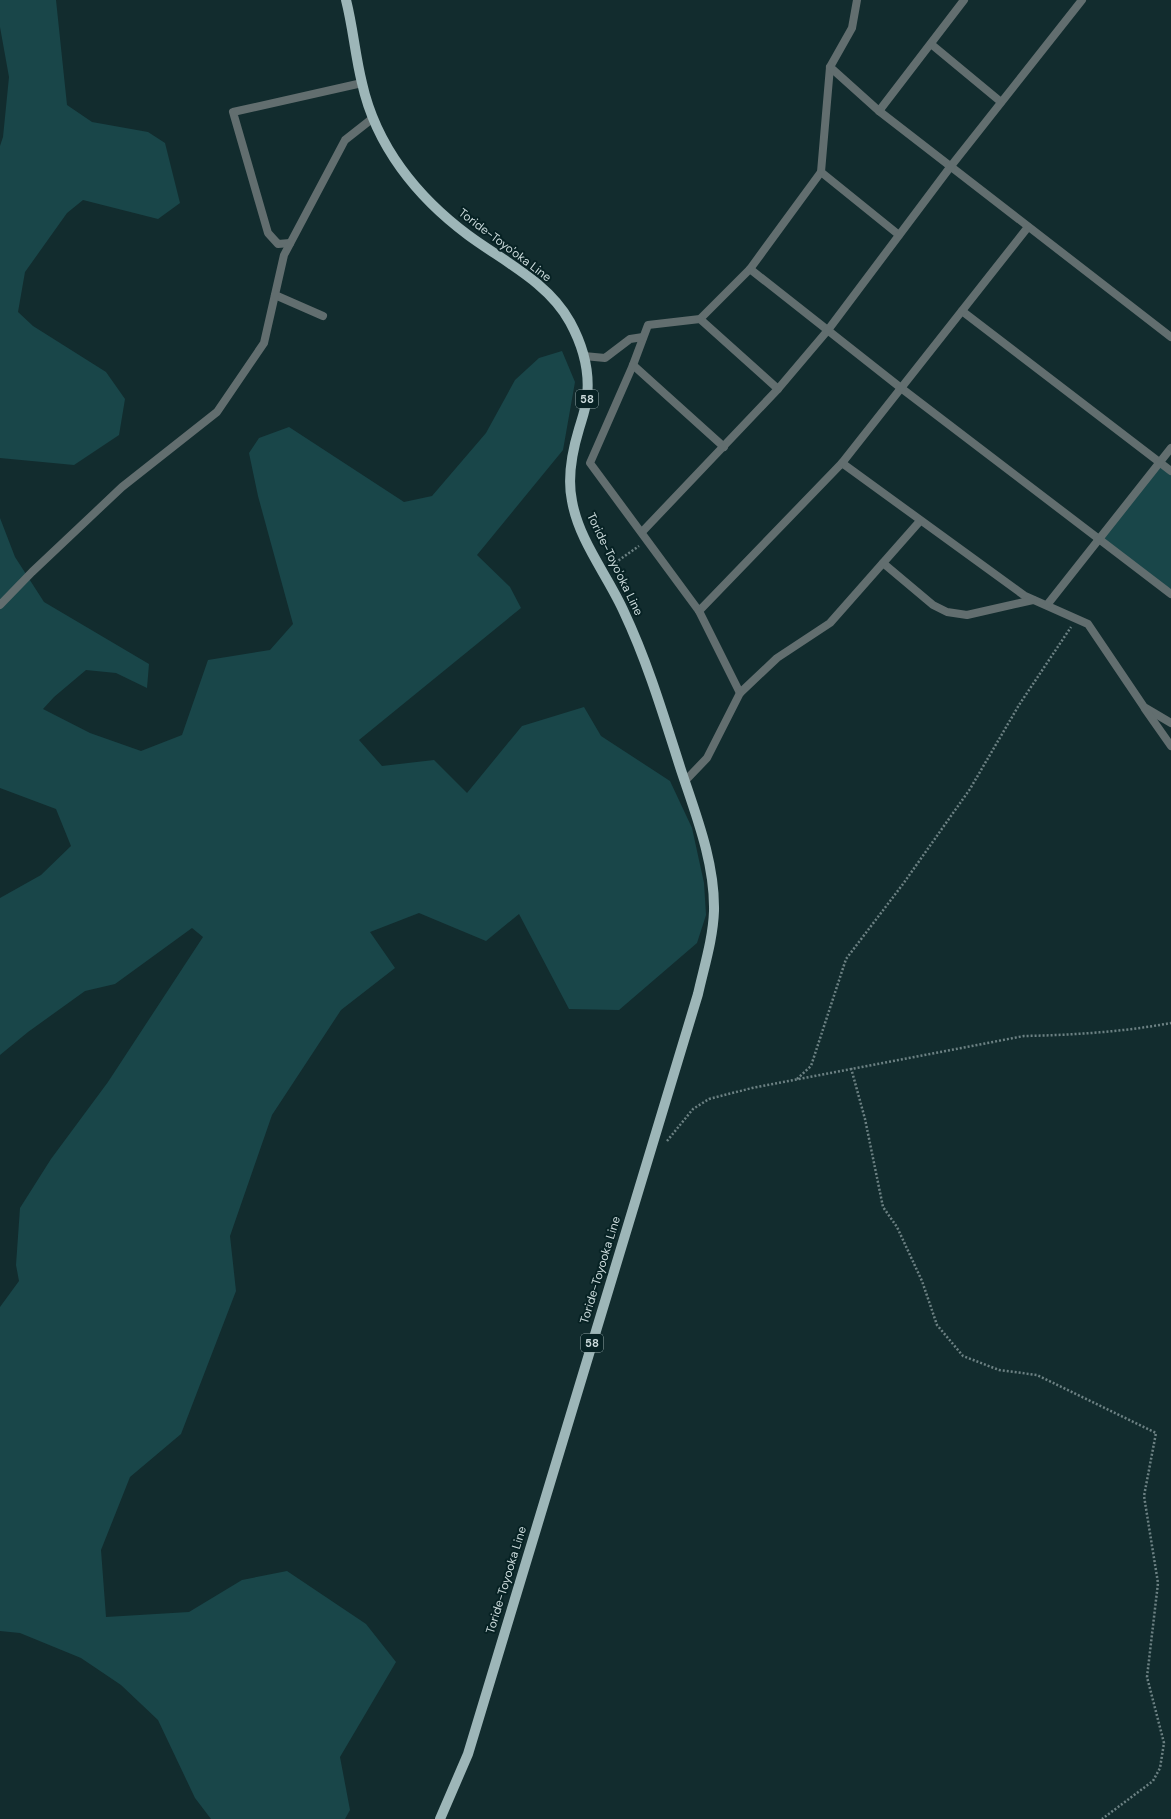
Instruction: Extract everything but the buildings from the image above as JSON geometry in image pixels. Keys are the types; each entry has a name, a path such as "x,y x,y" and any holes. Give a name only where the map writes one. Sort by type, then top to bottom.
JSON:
{"main road":[{"name":"Toride-Toyo'oka Line","path":"346,0 362,83 373,118 400,169 425,198 458,228 544,290 560,307 569,320 584,356 587,370 587,397 571,459 572,501 585,538 621,606 641,650 700,829 708,860 714,912 700,986 468,1754 440,1819"}],"street":[{"path":"740,693 699,611 590,463 633,365 648,325 700,319 750,269 821,172 830,67 852,28 857,0"},
{"path":"879,111 964,0"},
{"path":"642,532 778,389 828,330 951,166 1082,0"},
{"path":"931,44 1001,102"},
{"path":"830,67 879,111 1171,337"},
{"path":"290,243 278,244 268,233 233,112 362,83"},
{"path":"0,605 32,572 122,487 217,412 264,343 284,255 290,243 345,140 373,118"},
{"path":"821,172 899,235"},
{"path":"699,611 842,463 1028,227"},
{"path":"750,269 901,388 1171,594"},
{"path":"275,295 323,316"},
{"path":"962,311 1171,471"},
{"path":"700,319 778,389"},
{"path":"584,356 606,358 630,339 643,337"},
{"path":"633,365 724,447"},
{"path":"1047,605 1171,448"},
{"path":"842,463 1025,596 1088,624 1171,746"},
{"path":"685,781 707,758 740,693 777,658 830,623 920,520"},
{"path":"883,563 933,605 946,612 967,616 1033,600"},
{"path":"1144,707 1171,723"}],"path":[{"path":"612,565 648,540"},
{"path":"796,1079 811,1066 846,959 904,884 970,789 1019,705 1077,618"},
{"path":"664,1145 693,1109 709,1099 752,1088 1024,1036 1067,1036 1139,1029 1171,1023"},
{"path":"851,1068 865,1119 883,1207 897,1227 907,1247 922,1281 937,1325 963,1356 1000,1370 1037,1375 1156,1433 1144,1496 1158,1583 1147,1677 1164,1743 1160,1768 1153,1781 1102,1819"}],"shaded area":[{"path":"0,0 56,0 67,105 92,122 148,132 165,143 180,203 158,219 83,200 67,213 25,272 18,312 33,326 106,372 125,399 119,435 74,465 0,458 0,146 3,137 9,77 0,27"},
{"path":"562,351 575,382 563,450 477,555 510,587 521,608 359,740 382,766 434,760 467,793 522,726 584,707 601,736 670,781 692,828 704,883 706,915 697,943 619,1010 569,1009 519,914 486,941 419,913 370,932 395,968 341,1010 272,1115 230,1236 236,1291 181,1434 130,1477 101,1550 106,1617 189,1612 242,1580 287,1571 366,1624 396,1662 340,1757 350,1810 345,1819 211,1819 195,1798 158,1720 121,1685 81,1658 20,1633 0,1631 0,1307 19,1281 16,1265 20,1208 51,1159 108,1082 203,937 192,928 115,984 85,991 28,1032 0,1055 0,898 41,875 71,846 56,809 0,788 0,518 15,557 44,602 149,664 147,688 116,673 86,670 54,697 43,709 90,733 141,751 182,735 208,660 270,650 293,624 258,496 249,453 259,438 289,427 404,502 432,496 486,433 515,380 539,358"},
{"path":"1160,462 1171,471 1171,594 1099,540"}]}
